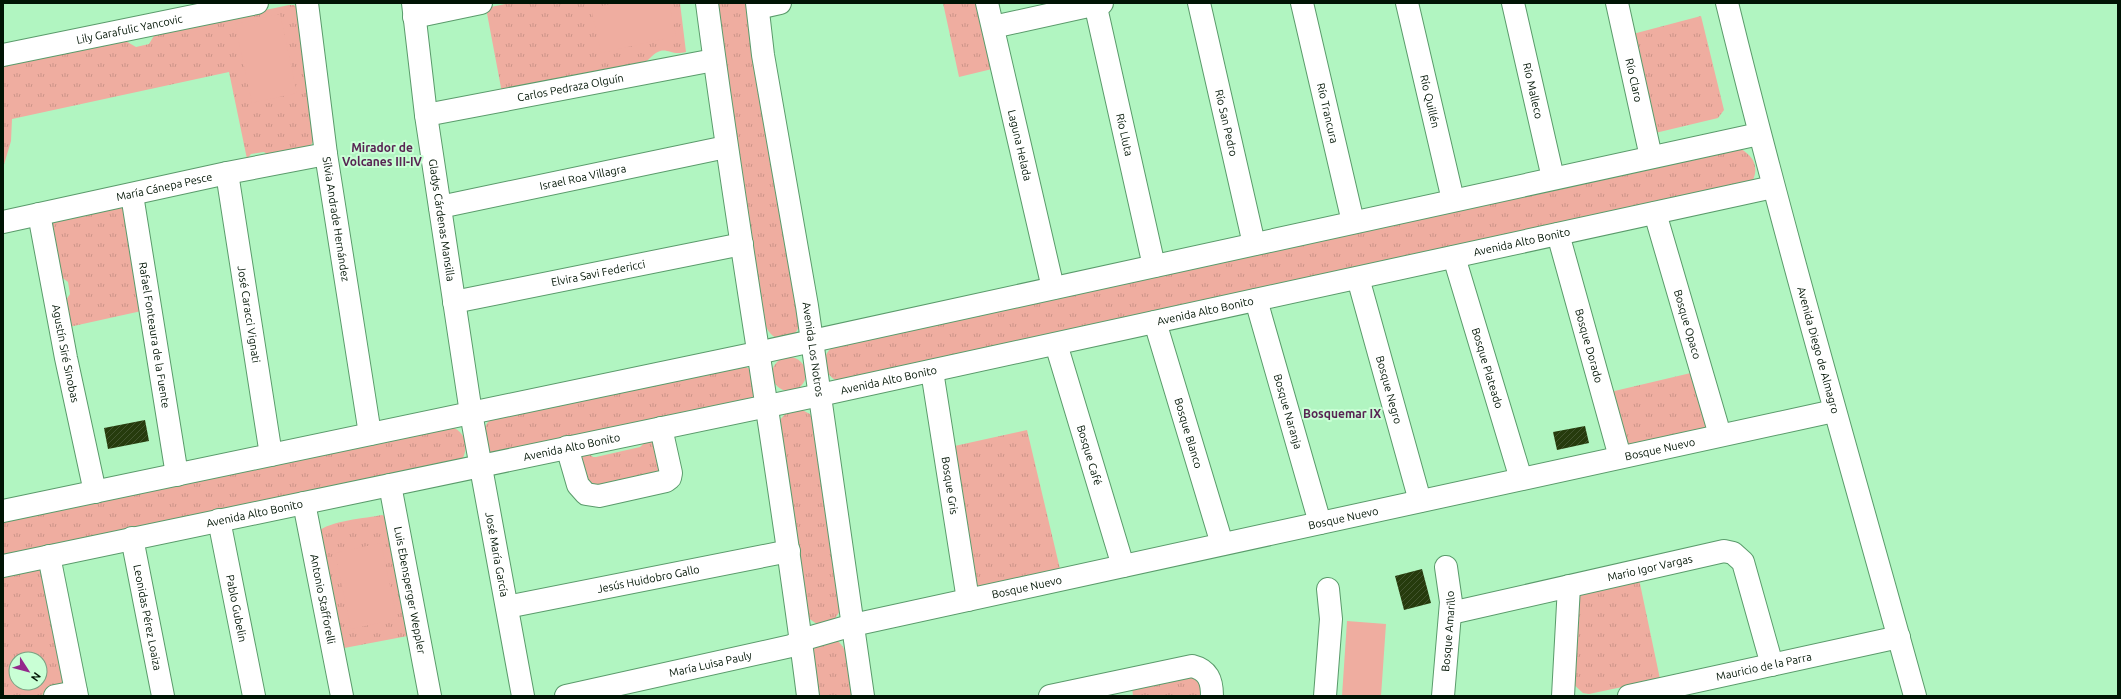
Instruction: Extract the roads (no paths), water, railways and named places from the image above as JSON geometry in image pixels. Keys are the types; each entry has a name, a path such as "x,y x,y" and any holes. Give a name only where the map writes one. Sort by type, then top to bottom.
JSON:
{"street":[{"name":"Lily Garafulic Yancovic","path":"3,56 256,3"},
{"name":"Silvia Andrade Hernández","path":"307,3 326,154 370,434"},
{"path":"414,10 481,3"},
{"path":"707,3 726,147 742,244 757,353 768,406 808,696"},
{"path":"757,6 780,3"},
{"name":"Laguna Helada","path":"987,3 1053,288"},
{"name":"Río San Pedro","path":"1199,3 1254,244"},
{"name":"Río Trancura","path":"1302,3 1354,222"},
{"name":"Río Quillén","path":"1407,3 1453,200"},
{"name":"Río Malleco","path":"1513,3 1553,178"},
{"name":"Río Claro","path":"1617,3 1652,157"},
{"name":"Avenida Diego de Almagro","path":"1727,3 1773,187 1834,411 1915,696"},
{"path":"993,27 1098,4"},
{"name":"Río Lluta","path":"1098,4 1154,266"},
{"name":"Avenida Los Notros","path":"757,6 812,341 863,696"},
{"name":"Gladys Cárdenas Mansilla","path":"414,10 426,115 471,413"},
{"name":"Carlos Pedraza Olguín","path":"426,115 714,60"},
{"path":"3,511 757,353 1759,134"},
{"name":"Israel Roa Villagra","path":"440,207 726,147"},
{"name":"María Cánepa Pesce","path":"3,222 227,173 326,154"},
{"name":"José Caracci Vignati","path":"227,173 271,455"},
{"name":"Avenida Alto Bonito","path":"3,566 820,395 1773,187"},
{"name":"Rafael Fonteaura de la Fuente","path":"132,195 176,475"},
{"name":"Bosque Opaco","path":"1655,213 1720,435"},
{"name":"Agustín Siré Sinobas","path":"39,214 66,358 95,492"},
{"name":"Bosque Dorado","path":"1558,234 1620,457"},
{"name":"Elvira Savi Federicci","path":"454,302 742,244"},
{"name":"Bosque Plateado","path":"1454,257 1521,479"},
{"name":"Bosque Negro","path":"1358,278 1420,501"},
{"name":"Bosque Naranja","path":"1256,300 1320,523"},
{"name":"Bosque Blanco","path":"1155,322 1222,544"},
{"name":"Bosque Café","path":"1056,344 1123,566"},
{"name":"Bosque Gris","path":"932,371 968,600"},
{"name":"Bosque Nuevo","path":"853,625 1834,411"},
{"name":"José María García","path":"471,413 479,466 523,696"},
{"path":"567,447 578,485 586,494 599,496 666,481 670,478 671,473 661,428"},
{"name":"Luis Ebensperger Weppler","path":"390,485 430,696"},
{"name":"Antonio Stafforelli","path":"304,503 342,696"},
{"name":"Pablo Gubelin","path":"219,520 254,696"},
{"name":"Leonidas Pérez Loaiza","path":"132,538 163,696"},
{"name":"Jesús Huidobro Gallo","path":"507,607 789,551"},
{"name":"Mario Igor Vargas","path":"1451,613 1724,551 1732,553 1743,562 1772,665"},
{"path":"49,556 76,694 55,696"},
{"name":"Bosque Amarillo","path":"1442,696 1451,613 1450,590 1446,567"},
{"path":"1563,696 1569,586"},
{"path":"1325,696 1331,619 1328,589"},
{"name":"María Luisa Pauly","path":"566,696 780,648 853,625"},
{"name":"Mauricio de la Parra","path":"1629,696 1899,637"},
{"path":"1050,696 1192,666 1203,670 1207,674 1212,685 1212,696"}],"district":[{"name":"Mirador de Volcanes III-IV","path":"382,155"},
{"name":"Bosquemar IX","path":"1342,414"}]}
